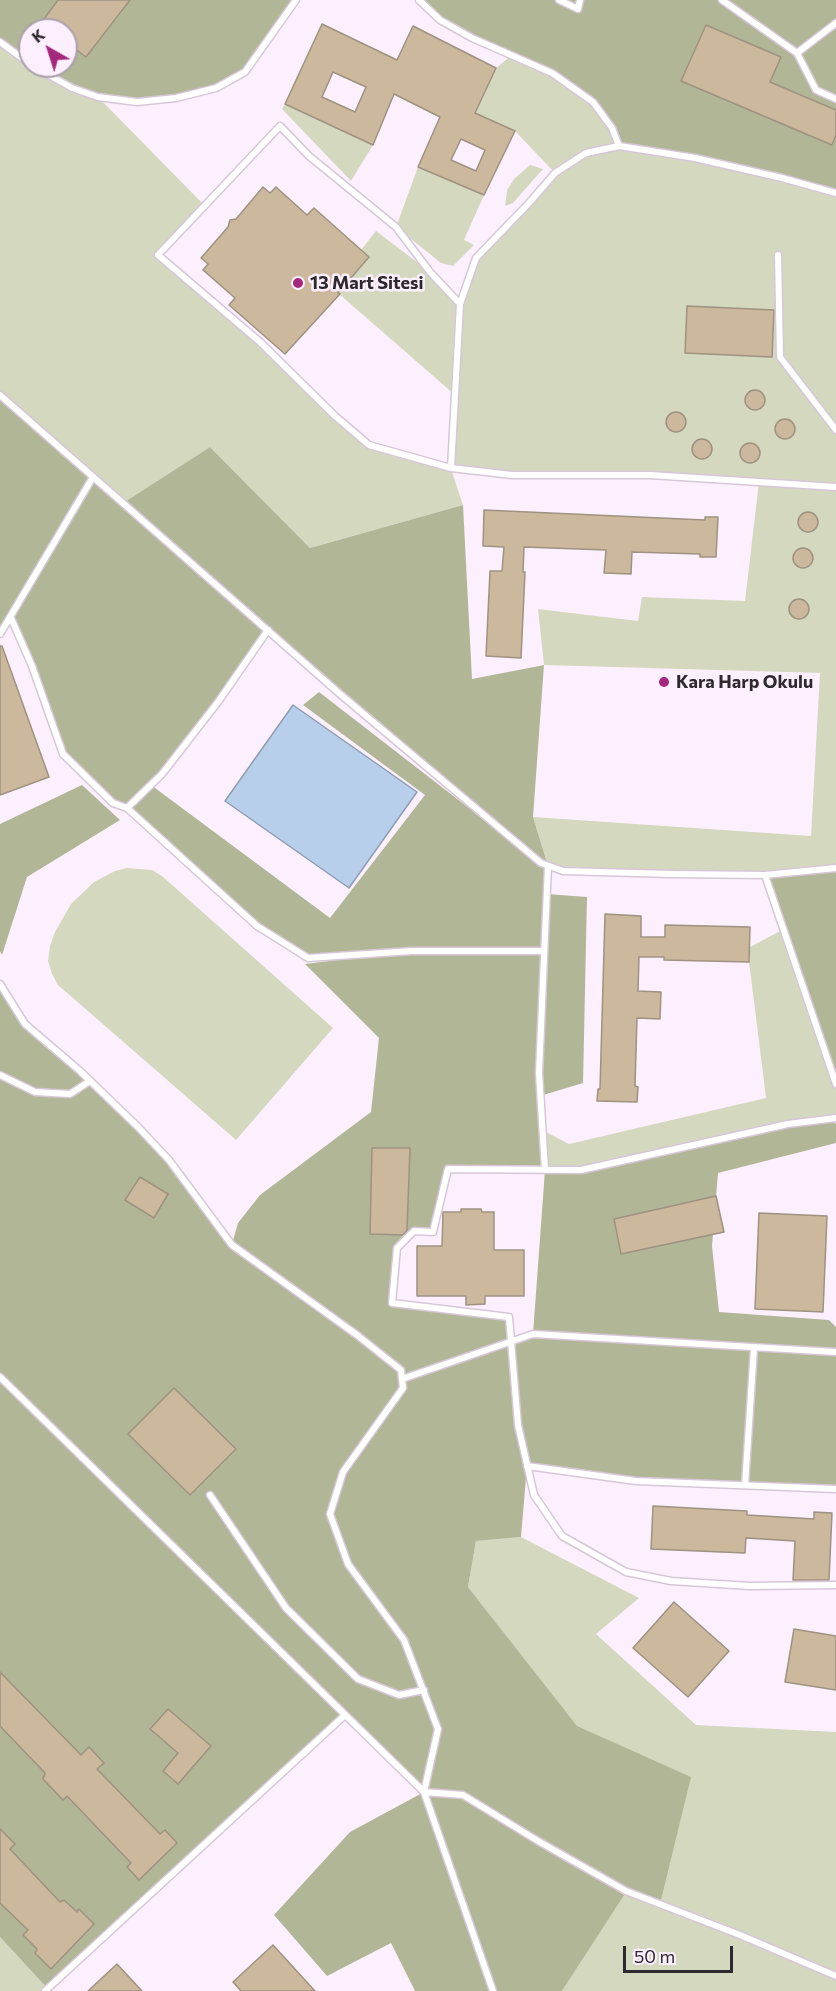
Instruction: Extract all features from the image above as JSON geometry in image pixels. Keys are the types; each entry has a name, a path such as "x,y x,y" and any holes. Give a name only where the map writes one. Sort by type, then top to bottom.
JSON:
{"lane":[{"path":"55,78 72,88 98,97 137,102 216,88 244,72 296,0"},
{"path":"419,0 440,20 472,39 552,73 592,102 612,128 619,146"},
{"path":"559,0 578,9 580,0"},
{"path":"722,0 797,53 816,90 836,99"},
{"path":"797,53 836,23"},
{"path":"0,42 18,55"},
{"path":"460,304 430,272 396,227 309,156 280,126 158,255 260,342 369,445 451,468 512,475 650,474 836,487"},
{"path":"451,468 460,304 476,258 530,203 555,173 586,153 619,146 695,158 836,193"},
{"path":"778,255 780,357 836,430"},
{"path":"0,395 268,630 541,863 562,871 765,875 836,868"},
{"path":"0,634 93,477"},
{"path":"11,618 32,666 63,754 113,803 127,808 257,926 308,958 412,951 544,951"},
{"path":"127,808 162,774 218,702 268,630"},
{"path":"545,1170 539,1073 548,866"},
{"path":"765,875 836,1084"},
{"path":"0,984 25,1024 138,1126 168,1160 232,1245 401,1370 403,1388 343,1472 330,1514 348,1564 404,1640 438,1729 424,1792"},
{"path":"0,1075 34,1092 69,1094 90,1081"},
{"path":"836,1118 788,1124 581,1170 448,1169 433,1232 414,1231 397,1248 392,1303 509,1317 518,1425 534,1495 562,1536 626,1572 671,1581 750,1586 836,1585"},
{"path":"402,1379 533,1334 836,1352"},
{"path":"745,1485 754,1348"},
{"path":"1,1381 424,1792 494,1991"},
{"path":"527,1466 636,1481 836,1489"},
{"path":"210,1495 286,1608 358,1679 399,1695 424,1690"},
{"path":"45,1991 345,1715"},
{"path":"424,1792 462,1795 626,1891 740,1935 836,1976"}],"green space":[{"path":"0,0 296,0 245,72 216,88 176,98 137,102 98,97 72,88 54,78 78,78 78,18 18,18 18,55 0,42"},
{"path":"419,0 836,0 836,193 695,158 619,146 612,128 592,102 552,73 440,20"},
{"path":"0,42 18,55 18,78 59,78 98,97 205,206 159,255 260,342 369,445 450,468 455,395 338,293 369,257 361,250 376,231 430,272 459,304 476,258 555,173 515,131 475,113 496,68 512,55 552,73 695,158 836,193 836,868 765,875 563,871 548,866 533,817 811,836 820,673 544,665 538,609 638,621 642,597 745,601 759,482 650,475 512,475 451,469 463,505 310,548 210,447 123,503 0,395"},
{"path":"285,104 373,145 351,181 282,109"},
{"path":"530,165 543,169 513,203 505,206 507,190 514,179"},
{"path":"418,167 484,195 464,240 474,245 453,266 441,263 396,227"},
{"path":"0,395 123,503 210,447 310,548 463,505 472,679 544,665 533,817 548,866 547,894 587,897 583,1083 540,1096 545,1170 581,1170 829,1118 836,1124 836,1143 718,1173 712,1246 719,1312 829,1320 836,1327 836,1489 636,1481 527,1466 521,1537 476,1541 468,1587 577,1726 691,1777 660,1904 626,1892 562,1991 415,1991 391,1943 327,1976 274,1915 350,1832 424,1792 345,1715 48,1989 0,1937 0,984 25,1024 80,1071 169,1160 232,1244 238,1223 260,1195 371,1112 379,1038 305,964 395,953 308,958 257,926 127,808 113,803 63,754 11,618 0,634","holes":["268,630 540,863 319,692 303,705 425,795 330,918 151,785 218,702","449,1169 545,1170 533,1334 512,1341 509,1317 392,1303 397,1248 414,1231 433,1232"]},
{"path":"82,785 120,820 27,877 2,955 0,951 0,824"},
{"path":"127,868 152,870 162,876 333,1028 236,1140 58,985 52,974 48,961 50,946 71,904 94,882 115,871"},
{"path":"836,868 836,1084 765,875"},
{"path":"784,929 836,1084 836,1118 581,1170 545,1170 542,1130 569,1144 766,1098 749,962 750,947"},
{"path":"521,1537 639,1598 596,1634 696,1725 836,1732 836,1991 562,1991 626,1891 690,1777 577,1727 468,1587 476,1541"},
{"path":"0,1937 48,1989 45,1991 0,1991"}],"water":[{"path":"293,705 417,792 349,888 225,801"}],"building":[{"path":"58,0 130,0 86,57 78,51 78,18 45,18"},
{"path":"322,24 397,60 413,26 496,68 475,113 515,131 484,195 418,167 440,117 394,94 373,145 285,104","holes":["333,72 366,87 355,112 322,97","461,139 485,150 476,171 451,160"]},
{"path":"706,25 781,57 770,82 836,110 836,135 832,145 681,81"},
{"path":"263,187 270,193 276,187 307,215 314,208 369,257 338,293 340,294 285,354 229,305 235,298 203,270 208,264 201,258 228,227 230,220 236,219"},
{"path":"687,306 774,310 772,357 685,353"},
{"path":"755,390 762,393 765,400 762,407 755,410 748,407 745,400 748,393"},
{"path":"676,412 683,415 686,422 683,429 676,432 669,429 666,422 669,415"},
{"path":"785,419 792,422 795,429 792,436 785,439 778,436 775,429 778,422"},
{"path":"702,439 709,442 712,449 709,456 702,459 695,456 692,449 695,442"},
{"path":"750,443 757,446 760,453 757,460 750,463 743,460 740,453 743,446"},
{"path":"484,510 705,520 705,517 718,517 716,557 700,557 700,554 632,552 631,574 604,573 606,550 524,547 521,658 486,656 490,571 502,571 504,547 483,546"},
{"path":"808,512 815,515 818,522 815,529 808,532 801,529 798,522 801,515"},
{"path":"803,548 810,551 813,558 810,565 803,568 796,565 793,558 796,551"},
{"path":"799,599 806,602 809,609 806,616 799,619 792,616 789,609 792,602"},
{"path":"0,646 2,646 49,777 0,795"},
{"path":"605,914 641,916 641,937 665,937 665,925 750,927 749,962 664,960 664,957 639,957 638,991 661,992 660,1019 637,1018 635,1086 638,1087 637,1102 597,1101 598,1089 600,1089"},
{"path":"372,1148 410,1148 407,1230 403,1235 370,1234"},
{"path":"140,1177 168,1194 154,1218 125,1200"},
{"path":"716,1196 724,1232 621,1254 614,1219"},
{"path":"461,1209 481,1209 482,1212 494,1212 494,1250 524,1250 524,1296 485,1296 485,1304 466,1305 466,1296 417,1296 417,1246 442,1246 443,1212 461,1212"},
{"path":"759,1213 827,1216 823,1312 755,1309"},
{"path":"174,1388 236,1449 190,1495 128,1434"},
{"path":"653,1506 747,1511 747,1515 814,1519 814,1512 832,1513 829,1580 793,1580 795,1541 746,1538 745,1553 651,1549"},
{"path":"674,1602 729,1651 688,1697 633,1648"},
{"path":"794,1629 836,1636 836,1690 785,1682"},
{"path":"0,1672 81,1755 89,1747 104,1763 97,1769 160,1834 165,1830 177,1843 139,1880 127,1867 131,1863 67,1796 63,1800 43,1779 45,1773 0,1726"},
{"path":"168,1709 211,1746 178,1784 163,1771 178,1753 150,1729"},
{"path":"0,1829 15,1844 10,1849 60,1902 64,1900 77,1912 79,1909 94,1924 51,1969 35,1953 37,1949 23,1935 28,1930 0,1903"},
{"path":"273,1945 315,1991 241,1991 233,1982"},
{"path":"117,1964 142,1991 88,1991"}],"place":[{"name":"13 Mart Sitesi","path":"298,283"},
{"name":"Kara Harp Okulu","path":"664,682"}]}
